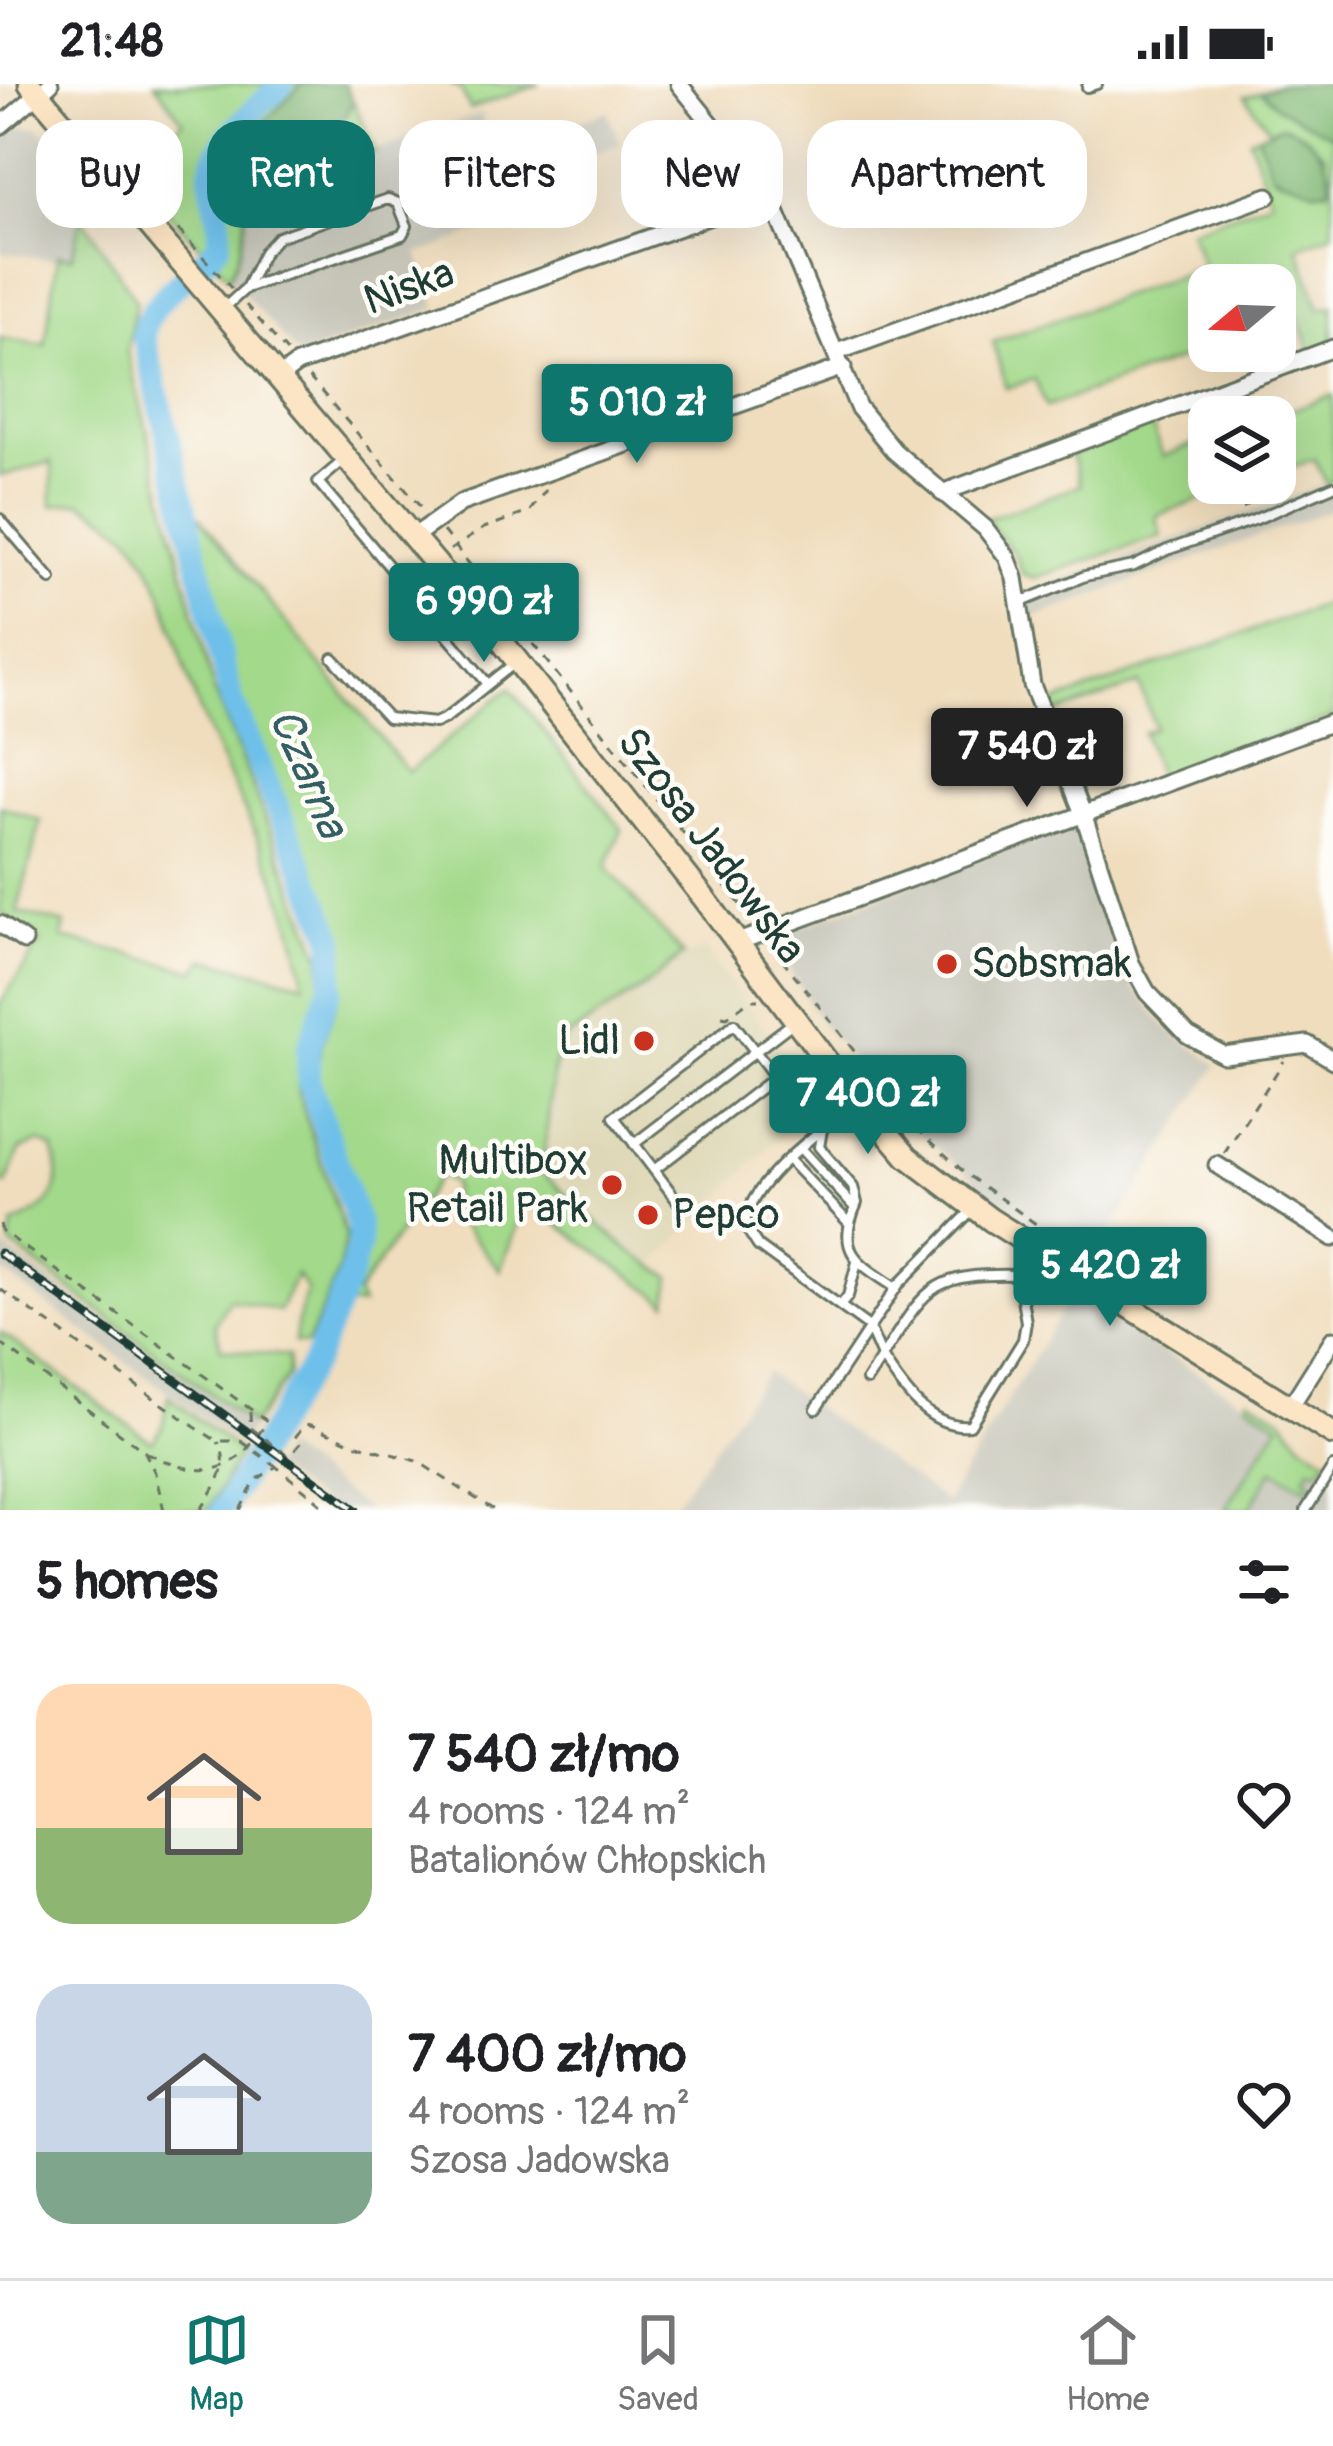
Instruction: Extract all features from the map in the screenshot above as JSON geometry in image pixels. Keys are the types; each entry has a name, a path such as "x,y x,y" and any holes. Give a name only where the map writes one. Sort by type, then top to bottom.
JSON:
{"main road":[{"name":"Szosa Jadowska","path":"40,88 229,303 278,378 517,661 857,1101 908,1157 973,1209 1333,1434"}],"street":[{"path":"679,84 708,120"},
{"path":"0,126 40,88"},
{"path":"413,537 461,503 1268,196"},
{"name":"Niska","path":"278,378 297,364 677,228"},
{"path":"783,228 858,407 875,432 985,528 1014,573 1032,685 1084,816 1131,963 1147,992 1188,1035 1224,1055 1307,1043 1333,1060"},
{"path":"942,493 1333,348"},
{"path":"738,942 1333,722"},
{"path":"0,924 24,941"},
{"path":"1217,1165 1333,1238"},
{"path":"1290,1406 1333,1339"}],"lane":[{"path":"229,303 247,288 402,235 406,226 398,203 388,199 278,238 264,252 247,288"},
{"path":"346,458 318,482 488,684"},
{"path":"1018,604 1085,576 1134,566 1333,486"},
{"path":"0,518 51,579"},
{"path":"333,658 388,718 435,722 517,661"},
{"path":"634,1144 795,1021"},
{"path":"654,1170 775,1078 734,1024 614,1117 634,1144 682,1207"},
{"path":"857,1101 800,1148 748,1205 747,1233 869,1327 882,1358 908,1397 953,1426 970,1425 1024,1340 1026,1322 1018,1275 1036,1249"},
{"path":"822,1130 819,1147 853,1187 855,1208 847,1245 857,1262 896,1288"},
{"path":"800,1148 855,1208"},
{"path":"789,1160 849,1223"},
{"path":"816,1409 896,1288 973,1209"},
{"path":"840,1306 848,1296 857,1262"},
{"path":"867,1380 920,1298 944,1281 965,1274 1018,1275"},
{"path":"1306,1510 1333,1467"}],"path":[{"path":"184,250 229,303 297,364 455,546 909,1121 964,1173 1066,1246"},
{"path":"435,563 484,528 530,512 565,465"},
{"path":"1243,508 1249,504"},
{"path":"722,1016 750,1000 765,999"},
{"path":"1217,1165 1295,1045"},
{"path":"0,1224 2,1231 71,1284 267,1421 242,1455 224,1467 180,1469 145,1452 0,1342"},
{"path":"0,1288 217,1441 224,1452 224,1467 201,1510"},
{"path":"250,1409 250,1428 290,1457 300,1444 294,1439 305,1424 311,1425 355,1444 417,1461 494,1510"},
{"path":"217,1441 241,1441 329,1510"},
{"path":"145,1452 164,1510"},
{"path":"240,1510 255,1481 275,1465"}],"shaded area":[{"path":"607,111 620,144 597,152 597,120 582,120"},
{"path":"19,126 36,127 36,228 80,228 72,258 0,252 0,134"},
{"path":"399,143 399,228 489,228 418,254 437,308 299,356 229,277 238,261 242,228 375,228 375,152"},
{"path":"1333,482 1333,509 1031,618 1028,592 1272,504 1296,504 1296,495"},
{"path":"1077,821 1123,974 1166,1027 1217,1065 1094,1258 1000,1201 913,1128 823,1026 770,938"},
{"path":"704,949 817,1097 646,1272 531,1189 567,999"},
{"path":"0,1244 252,1426 239,1444 0,1270"},
{"path":"1072,1294 1096,1309 1099,1319 1110,1326 1118,1323 1279,1423 1274,1433 1333,1470 1333,1510 670,1510 766,1372 946,1502"},
{"path":"284,1449 368,1510 330,1510 271,1467"}],"green space":[{"path":"155,84 302,84 267,120 207,120 207,228 244,228 229,277 183,228 182,120"},
{"path":"302,84 345,84 353,101 338,120 267,120"},
{"path":"451,84 540,84 470,109 461,90"},
{"path":"1280,84 1333,84 1333,136 1278,107 1261,91"},
{"path":"1261,91 1278,107 1333,136 1333,233 1298,247 1320,309 1333,305 1333,342 1310,351 1296,319 1296,264 1202,264 1190,230 1271,200 1249,138 1257,135 1275,177 1326,190 1325,154 1283,125 1270,130 1245,96"},
{"path":"353,101 362,120 338,120"},
{"path":"1283,125 1317,148 1328,167 1330,188 1317,190 1272,174 1257,135"},
{"path":"79,228 90,228 136,301 127,352 214,691 321,956 321,989 299,1063 298,1093 346,1236 339,1270 307,1344 295,1343 307,1290 296,1275 279,1311 229,1299 215,1324 221,1349 288,1356 288,1376 252,1425 10,1244 13,1225 38,1211 52,1196 58,1177 53,1148 39,1142 20,1150 6,1185 0,1181 0,1004 41,942 0,912 0,806 41,821 17,912 65,924 62,938 196,971 205,959 304,983 297,945 273,874 210,736 145,558 122,529 81,502 52,505 52,462 0,476 0,338 45,345 58,255 72,257"},
{"path":"1188,272 1188,356 1046,407 1035,379 1006,388 993,342"},
{"path":"1333,395 1333,482 1327,484 1314,459 1296,465 1296,408"},
{"path":"1152,425 1163,456 1188,447 1189,504 1156,516 1162,536 1035,578 1022,574 1015,555 986,519 1081,485 1071,454"},
{"path":"187,501 408,772 510,688 622,829 606,867 683,955 644,987 564,1039 553,1070 542,1173 627,1249 671,1277 668,1303 526,1201 500,1270 453,1214 453,1184 440,1175 357,1294 362,1305 343,1306 365,1246 366,1227 317,1080 321,1048 340,986 338,932 333,911 239,700"},
{"path":"1333,601 1333,717 1227,754 1217,753 1160,782 1143,733 1155,728 1139,684 1057,713 1053,703"},
{"path":"0,1332 152,1442 162,1427 168,1396 240,1452 208,1510 0,1510"},
{"path":"1248,1397 1283,1418 1301,1442 1328,1459 1318,1470 1311,1467 1305,1477 1311,1481 1307,1488 1273,1470 1249,1510 1225,1510 1279,1424 1246,1402"}],"waterway":[{"name":"Czarna","path":"222,1510 315,1360 350,1276 359,1244 358,1224 309,1082 308,1050 331,986 334,939 232,702 143,334 165,295 219,243 211,175 219,151 282,84"}],"railway":[{"path":"0,1253 356,1510"}],"place":[{"name":"Sobsmak","path":"947,964"},
{"name":"Lidl","path":"644,1041"},
{"name":"Multibox Retail Park","path":"612,1185"},
{"name":"Pepco","path":"648,1215"}]}
